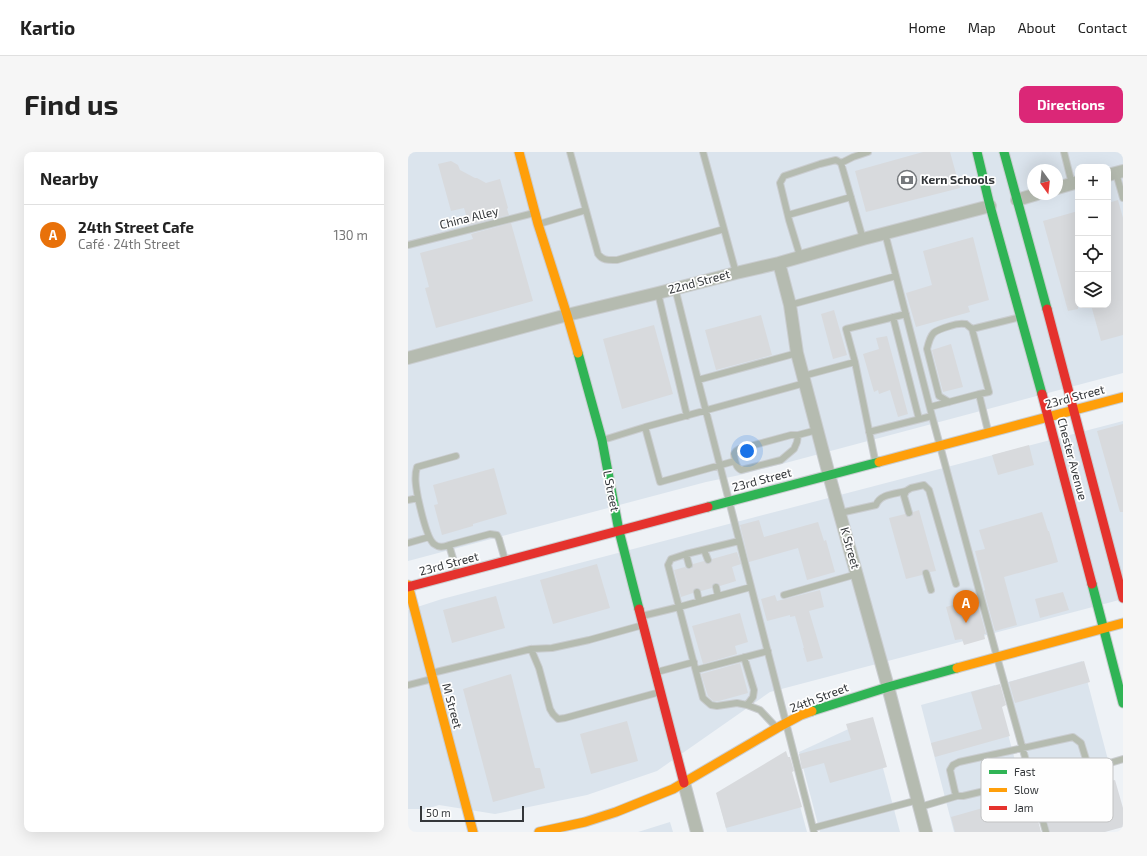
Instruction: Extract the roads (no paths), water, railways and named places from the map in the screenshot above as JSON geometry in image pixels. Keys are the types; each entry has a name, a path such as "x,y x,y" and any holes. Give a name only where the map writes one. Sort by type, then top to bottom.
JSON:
{"main road":[{"name":"L Street","path":"519,152 538,224 567,315 602,440 619,531 654,672 684,783"},
{"name":"Chester Avenue","path":"977,152 990,206 1048,417 1123,703"},
{"name":"Chester Avenue","path":"1004,152 1123,598"},
{"name":"23rd Street","path":"408,587 1123,397"},
{"name":"M Street","path":"408,587 473,832"},
{"name":"24th Street","path":"539,832 586,824 646,801 684,783 786,723 817,709 888,687 1123,623"}],"street":[{"path":"1063,186 1075,183"},
{"path":"1017,200 1027,197"},
{"name":"22nd Street","path":"408,358 567,315 736,272 779,263 885,233 990,206"},
{"name":"K Street","path":"779,263 790,305 797,353 926,832"},
{"name":"L Street","path":"684,783 697,832"}],"lane":[{"path":"570,152 598,254 604,260 617,260 724,229"},
{"path":"703,152 736,272"},
{"path":"841,163 868,152"},
{"path":"1064,152 1075,183"},
{"path":"800,256 780,183 784,176 820,164 836,160 841,163 863,239"},
{"path":"1116,173 1123,198"},
{"path":"788,215 851,197"},
{"path":"538,224 586,210"},
{"name":"China Alley","path":"408,245 535,213"},
{"path":"885,233 932,416 1025,758"},
{"path":"790,305 896,276"},
{"path":"675,288 814,830 919,804 981,792"},
{"path":"658,293 687,416"},
{"path":"876,463 855,362 846,329 906,314"},
{"path":"893,317 920,419"},
{"path":"972,329 1021,317"},
{"path":"930,407 989,392 972,329 966,324 960,323 937,330 931,336 928,343 927,349 939,396 949,402"},
{"path":"698,380 797,353"},
{"path":"602,440 706,411 855,362"},
{"path":"979,394 988,433"},
{"path":"869,432 932,416"},
{"path":"645,427 660,482 735,461"},
{"path":"798,435 794,449 781,460 741,470 738,468 734,454 739,449 791,435 798,435 817,430"},
{"path":"456,456 417,466 415,473 415,485 429,537 433,543 441,547 490,534 497,535 505,562"},
{"path":"840,513 876,505 878,500 884,496 924,485 929,490 956,584"},
{"path":"906,491 904,496 909,513"},
{"path":"408,500 418,498"},
{"path":"408,543 429,537"},
{"path":"739,541 671,559 668,565 703,698 710,706 718,706 736,700 760,710 777,728"},
{"path":"449,545 458,574"},
{"path":"704,550 708,560"},
{"path":"686,554 689,565"},
{"path":"926,573 931,590"},
{"path":"784,595 857,574"},
{"path":"716,587 718,596"},
{"path":"408,685 432,676 531,649 552,648 589,640 679,607 751,587"},
{"path":"697,592 700,601"},
{"path":"531,649 539,668 550,709 558,719 660,692"},
{"path":"696,670 720,666 744,657 768,651"},
{"path":"744,657 754,690 753,697 747,705"},
{"path":"654,672 694,662"},
{"path":"984,758 1073,737 1081,743 1086,758"},
{"path":"957,796 950,770 953,765 981,759"},
{"path":"1113,762 1123,759"},
{"path":"1043,822 1046,832"}],"place":[{"name":"Kern Schools","path":"907,180"},
{"name":"24th Street Cafe","path":"966,623"}]}
